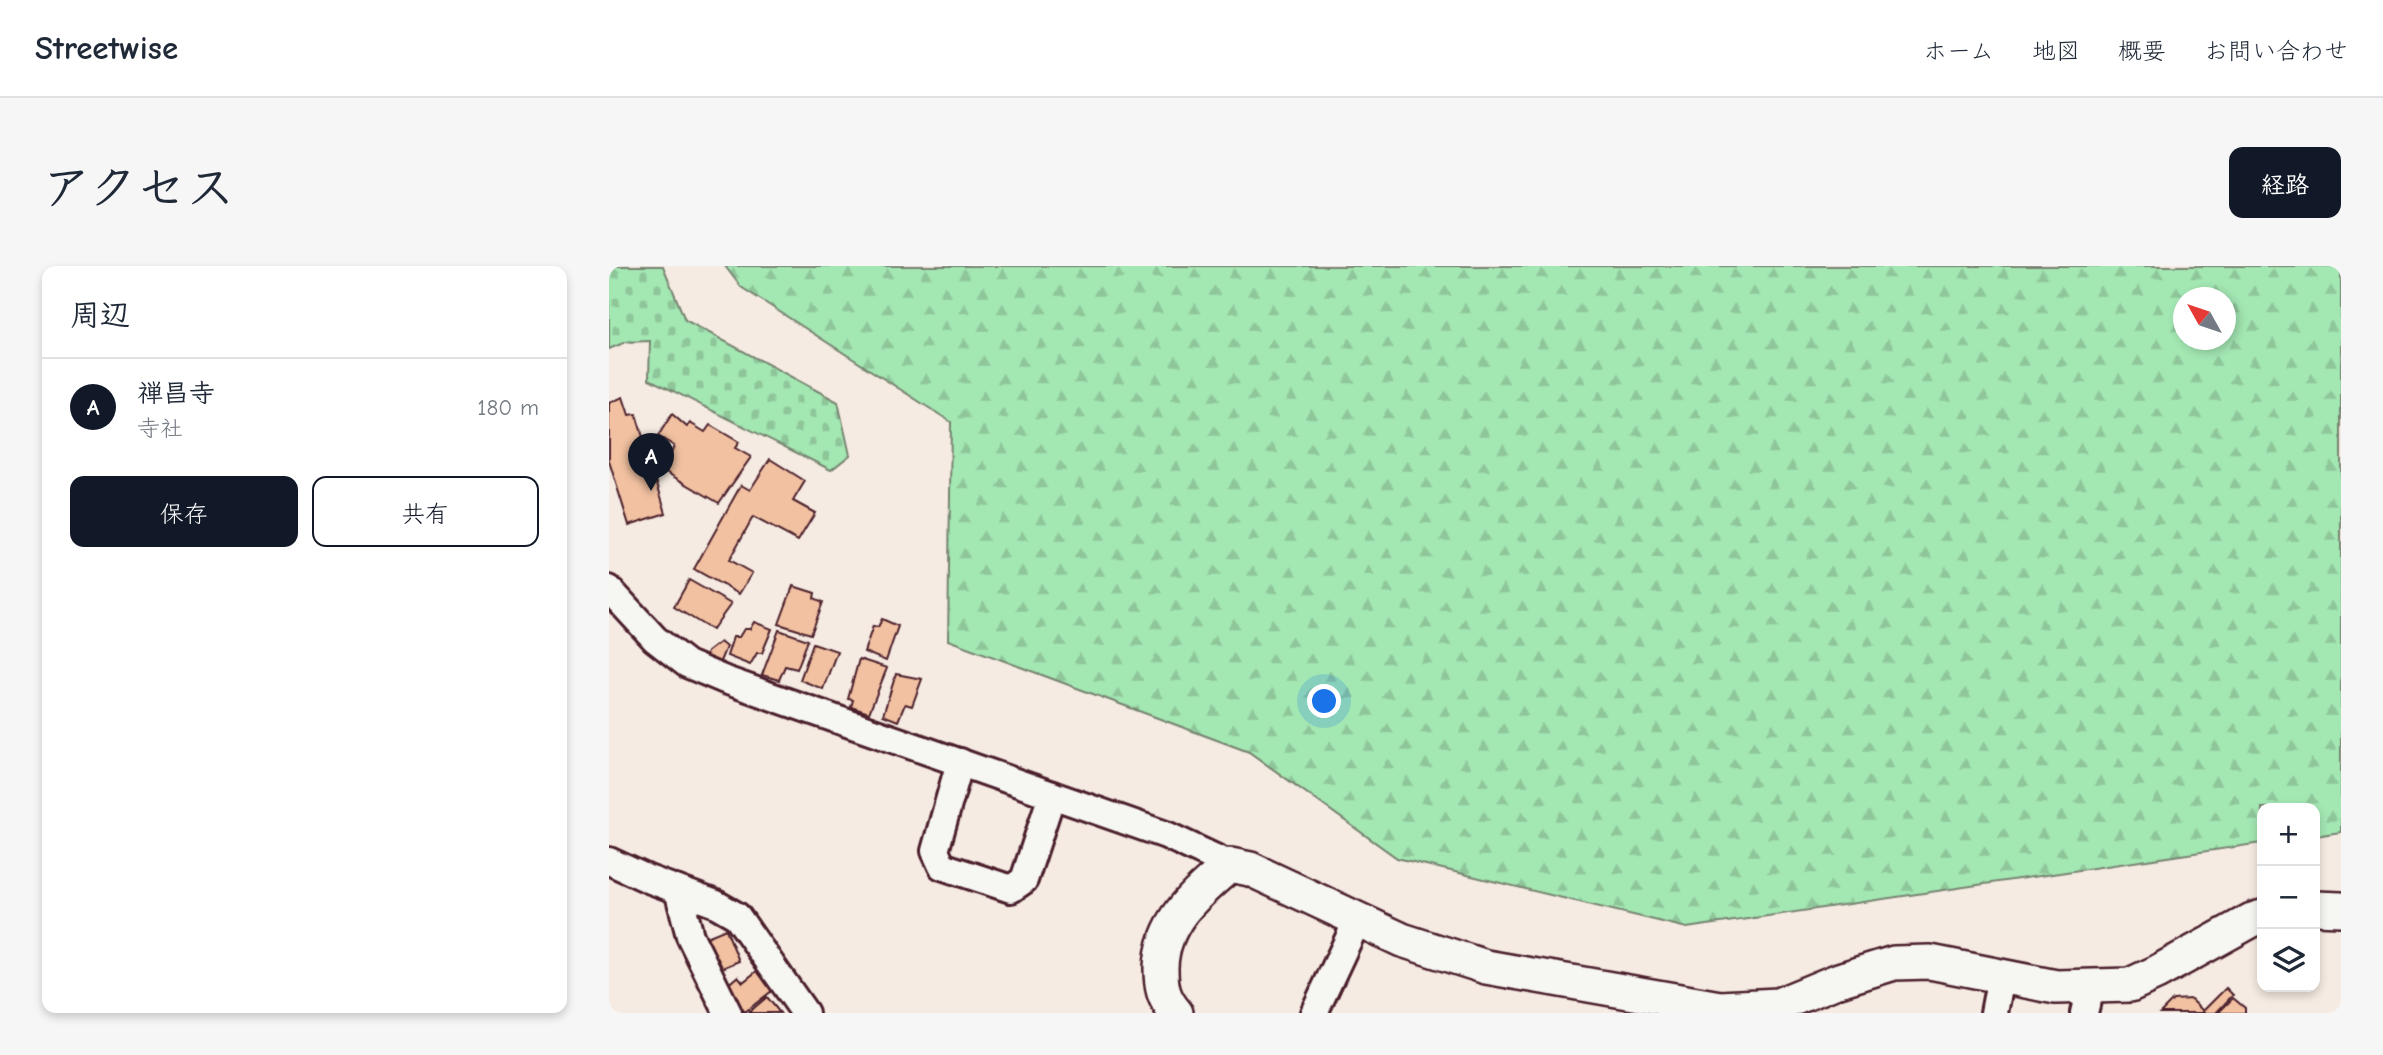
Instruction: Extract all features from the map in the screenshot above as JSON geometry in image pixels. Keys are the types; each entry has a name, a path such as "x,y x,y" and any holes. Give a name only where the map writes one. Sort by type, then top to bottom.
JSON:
{"street":[{"path":"609,589 655,639 687,664 725,680 1167,835 1230,865 1250,869 1402,940 1486,967 1720,1008 1778,1005 1839,980 1894,963 1930,962 2056,987 2087,1000 2156,974 2257,918"},
{"path":"960,762 935,851 942,866 1011,889 1024,880 1052,795"},
{"path":"609,861 716,904 737,916 805,1013"},
{"path":"1176,1013 1161,989 1161,959 1170,927 1191,899 1230,865"},
{"path":"678,890 690,936 727,1013"},
{"path":"2320,908 2341,909"},
{"path":"1314,1013 1358,919"},
{"path":"1994,1013 2001,976"}],"green space":[{"path":"609,266 663,266 685,320 838,402 850,455 831,470 649,379 650,341 626,342 609,349"},
{"path":"725,266 2341,266 2341,832 2320,835 2320,803 2257,803 2257,844 1687,928 1397,858 1249,752 948,640 951,422 741,287"}],"building":[{"path":"623,397 629,415 636,414 666,513 629,525 609,461 609,403"},
{"path":"672,414 687,427 690,423 705,432 710,425 739,442 735,448 751,457 719,503 664,471 674,446 658,436"},
{"path":"770,459 805,481 793,501 815,513 798,541 753,517 729,560 752,573 739,594 694,569 741,485 750,490"},
{"path":"689,580 731,604 712,630 674,607"},
{"path":"793,586 815,593 814,598 823,602 811,634 779,624"},
{"path":"882,619 898,626 886,661 864,652 873,626 878,627"},
{"path":"754,622 772,629 762,653 757,653 750,665 727,656 733,637 739,637 744,629 750,629"},
{"path":"779,630 808,640 797,669 785,666 779,680 762,675"},
{"path":"720,642 726,647 719,664 705,658 707,652"},
{"path":"813,643 837,651 823,689 800,680"},
{"path":"859,659 887,668 869,713 851,707 853,700 848,699"},
{"path":"896,674 922,679 912,706 905,704 898,721 883,715"},
{"path":"726,929 739,961 720,969 704,938"},
{"path":"757,971 773,990 745,1012 725,987 738,976 743,982"},
{"path":"2226,988 2233,995 2216,1013 2160,1013 2173,1000 2191,999 2203,1011"},
{"path":"767,997 780,1013 748,1013"},
{"path":"2233,998 2245,1008 2245,1013 2218,1013"}],"place":[{"name":"禅昌寺","path":"651,491"}]}
